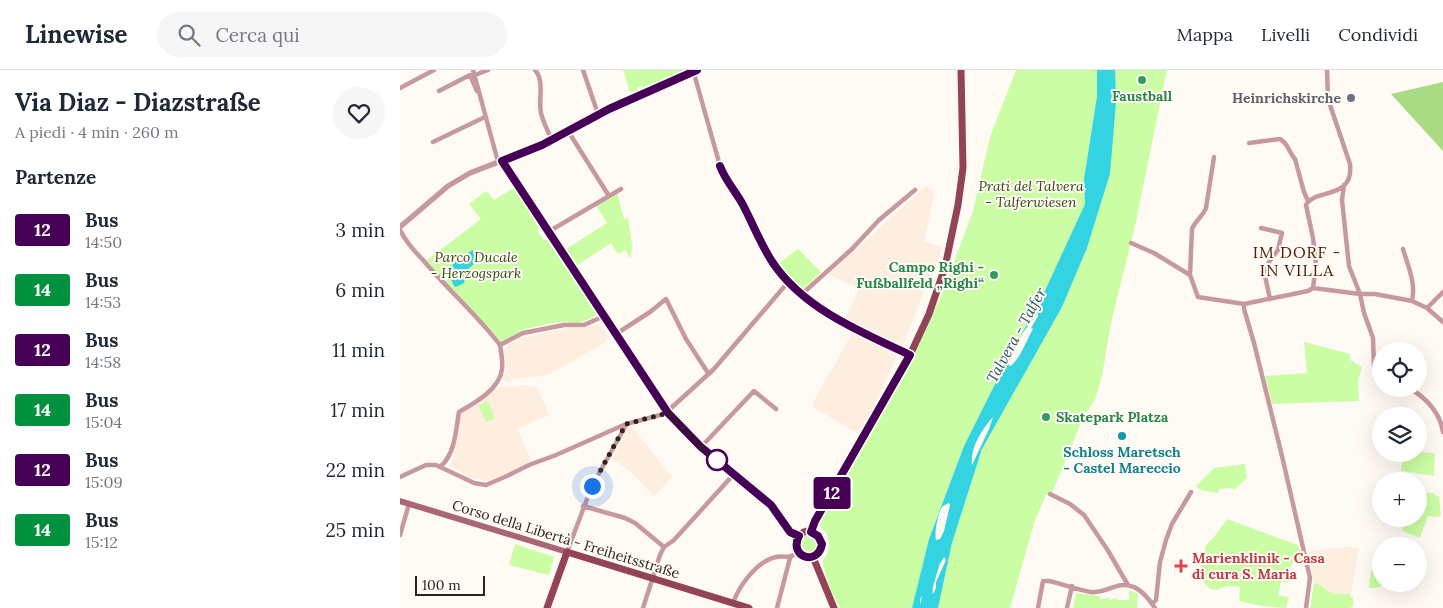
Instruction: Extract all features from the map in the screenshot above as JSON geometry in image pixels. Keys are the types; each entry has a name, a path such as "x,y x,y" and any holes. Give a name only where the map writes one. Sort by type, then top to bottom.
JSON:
{"main road":[{"path":"811,532 815,521 910,355 929,314 945,267 958,205 963,168 961,70"},
{"name":"Corso della Libertà - Freiheitsstraße","path":"400,501 749,608"},
{"path":"811,532 818,536 822,544 818,553 813,557 805,556 799,552 796,544 799,536 803,533 811,532"},
{"path":"547,608 567,552"},
{"path":"813,557 834,608"}],"street":[{"path":"400,88 434,70"},
{"path":"488,70 474,72 496,156 502,161 668,413 701,447 771,505 790,532 799,536"},
{"path":"535,70 538,74 540,86 541,113 552,140"},
{"path":"583,70 598,114"},
{"path":"441,466 448,459 459,412 491,390 496,383 502,370 500,345 433,273 400,229 459,178 552,140 598,114 695,70 722,173 737,194 772,262 802,294 834,318 910,355"},
{"path":"1308,201 1313,197 1334,193 1344,184 1351,171 1328,99 1327,70"},
{"path":"439,91 470,75 475,88 480,94"},
{"path":"433,142 486,117"},
{"path":"568,131 609,196"},
{"path":"1248,143 1260,140 1280,140 1285,142 1295,159 1308,201 1306,211 1313,238 1316,264 1313,288"},
{"path":"1214,157 1205,213 1192,228 1190,275 1198,297 1244,304 1308,291 1313,288 1375,294 1412,301 1427,308 1443,322"},
{"path":"1344,184 1342,200 1349,266 1360,294 1373,342"},
{"path":"548,232 621,189"},
{"path":"802,294 852,249 891,210 915,190"},
{"path":"1334,193 1342,200"},
{"path":"1261,228 1282,233 1278,250 1269,262 1265,276 1270,298"},
{"path":"1131,243 1154,252 1190,275"},
{"path":"1403,249 1415,291 1412,301"},
{"path":"668,413 670,408 737,344 789,281"},
{"path":"1427,308 1443,292"},
{"path":"616,334 666,300 686,339 708,373"},
{"path":"1244,304 1244,315 1254,343 1310,578 1306,608"},
{"path":"500,345 523,333 564,325 584,325 604,316"},
{"path":"701,447 754,390 776,409"},
{"path":"1422,397 1433,408 1442,423 1443,432"},
{"path":"400,477 426,465 441,466 474,483 486,485 528,465 556,455 626,424 668,413"},
{"path":"567,552 592,486 626,424"},
{"path":"644,608 652,578 664,547 674,540 734,474"},
{"path":"1038,608 1043,581 1072,586 1091,592 1125,585 1138,588 1153,606 1156,600 1160,562 1166,540 1172,524 1191,492"},
{"path":"1050,494 1070,504 1084,515 1107,549 1125,585"},
{"path":"400,535 409,504"},
{"path":"584,506 625,518 635,523 664,547"},
{"path":"733,603 741,585 754,571 776,557 790,558 799,552"},
{"path":"777,608 790,558"},
{"path":"1067,608 1072,586"}],"shaded area":[{"path":"926,186 935,191 924,242 942,247 933,275 927,283 902,348 845,319 859,289 829,274"},
{"path":"599,324 609,336 604,343 548,375 515,378 508,383 501,379 507,370 502,350 507,349 506,345 519,341 518,339 566,328 583,328"},
{"path":"854,330 898,355 860,435 811,406"},
{"path":"498,387 537,387 549,415 518,429 531,461 506,474 486,481 468,477 449,465 454,459 452,452 460,412"},
{"path":"631,426 672,477 654,496 632,473 613,459 622,438"},
{"path":"1347,547 1359,548 1351,594 1337,595 1322,585 1314,583 1308,552"}],"green space":[{"path":"623,70 685,70 644,88 643,86 637,87 638,91 630,92"},
{"name":"Prati del Talvera - Talferwiesen","path":"1016,70 1097,70 1097,96 1084,179 1085,204 1042,297 1004,366 964,446 929,539 912,608 840,608 831,591 822,562 828,552 829,543 826,534 819,525 850,462 940,299 973,211 990,137"},
{"name":"Prati del Talvera - Talferwiesen","path":"1115,70 1167,70 1135,226 1111,323 1102,376 1095,400 1084,416 1052,493 1046,495 1035,520 1010,608 938,608 952,543 982,449 1062,307 1087,248 1110,174"},
{"path":"1443,82 1443,151 1391,94"},
{"name":"Parco Ducale - Herzogspark","path":"515,187 541,227 538,229 539,234 544,240 549,239 598,313 594,317 576,324 559,322 525,329 501,342 439,276 427,260 481,219 469,204 486,191 494,200"},
{"path":"617,193 624,219 628,218 632,245 631,259 625,250 618,254 611,243 576,266 566,249 607,223 596,205"},
{"path":"798,249 821,272 801,291 778,264"},
{"path":"1304,342 1350,354 1350,360 1362,367 1358,380 1359,401 1272,404 1265,376 1307,373"},
{"path":"488,401 495,418 486,422 478,405"},
{"path":"1427,452 1435,453 1434,476 1427,475 1427,472 1401,471 1402,462 1427,462"},
{"path":"1245,464 1247,478 1234,490 1232,488 1219,489 1218,493 1200,490 1196,486 1214,468"},
{"path":"1427,493 1434,493 1434,495 1439,496 1441,516 1428,516 1427,519"},
{"path":"1227,519 1298,545 1304,563 1292,563 1287,583 1281,582 1278,595 1289,597 1286,608 1262,606 1239,601 1240,587 1227,586 1217,590 1210,589 1198,576 1206,545"},
{"path":"1403,527 1424,527 1420,537 1402,531"},
{"path":"809,534 816,537 819,544 816,551 809,554 802,551 799,544 802,537"},
{"path":"515,544 554,557 549,575 509,565"},
{"path":"1371,571 1372,588 1369,588"},
{"path":"1314,583 1334,593 1351,594 1353,606 1350,608 1310,608"},
{"path":"1129,590 1138,594 1137,608 1073,608 1076,594 1078,593 1100,596 1101,600 1109,597 1110,600 1116,598 1117,600 1129,600"}],"water":[{"path":"1097,70 1115,70 1116,102 1110,174 1087,248 1062,307 982,449 952,543 938,608 927,608 928,598 926,593 924,593 920,599 920,608 912,608 929,539 964,446 1004,366 1042,297 1085,204 1084,179 1097,96","holes":["1038,312 1038,316 1031,328 1033,329 1021,352 1012,365 1009,366 1009,361 1022,334","993,417 972,465 975,446","949,503 950,505 944,531 940,539 936,540 936,529 942,507","942,552 938,567 944,557 946,560 933,594 932,587 934,583 930,579 935,555"]},
{"path":"473,250 476,253 475,263 467,270 464,283 456,287 451,279 450,268 457,259"}],"waterway":[{"name":"Talvera - Talfer","path":"924,608 941,544"}],"bus line":[{"name":"12","path":"697,70 590,118 542,145 502,161 668,413 701,447 771,505 790,532 799,536 796,548 799,552 802,555 813,557 818,553 822,544 818,536 811,532 815,521 910,355 834,318 802,294 772,262 737,194 722,173 720,166"}],"place":[{"name":"Faustball","path":"1142,80"},
{"name":"Heinrichskirche","path":"1351,98"},
{"name":"Campo Righi - Fußballfeld „Righi“","path":"994,275"},
{"name":"Skatepark Platza","path":"1046,417"},
{"name":"Schloss Maretsch - Castel Mareccio","path":"1122,436"},
{"name":"Marienklinik - Casa di cura S. Maria","path":"1181,566"}],"district":[{"name":"IM DORF - IN VILLA","path":"1297,261"}],"route":[{"path":"592,486 626,424 668,413 701,447 717,460"}]}
